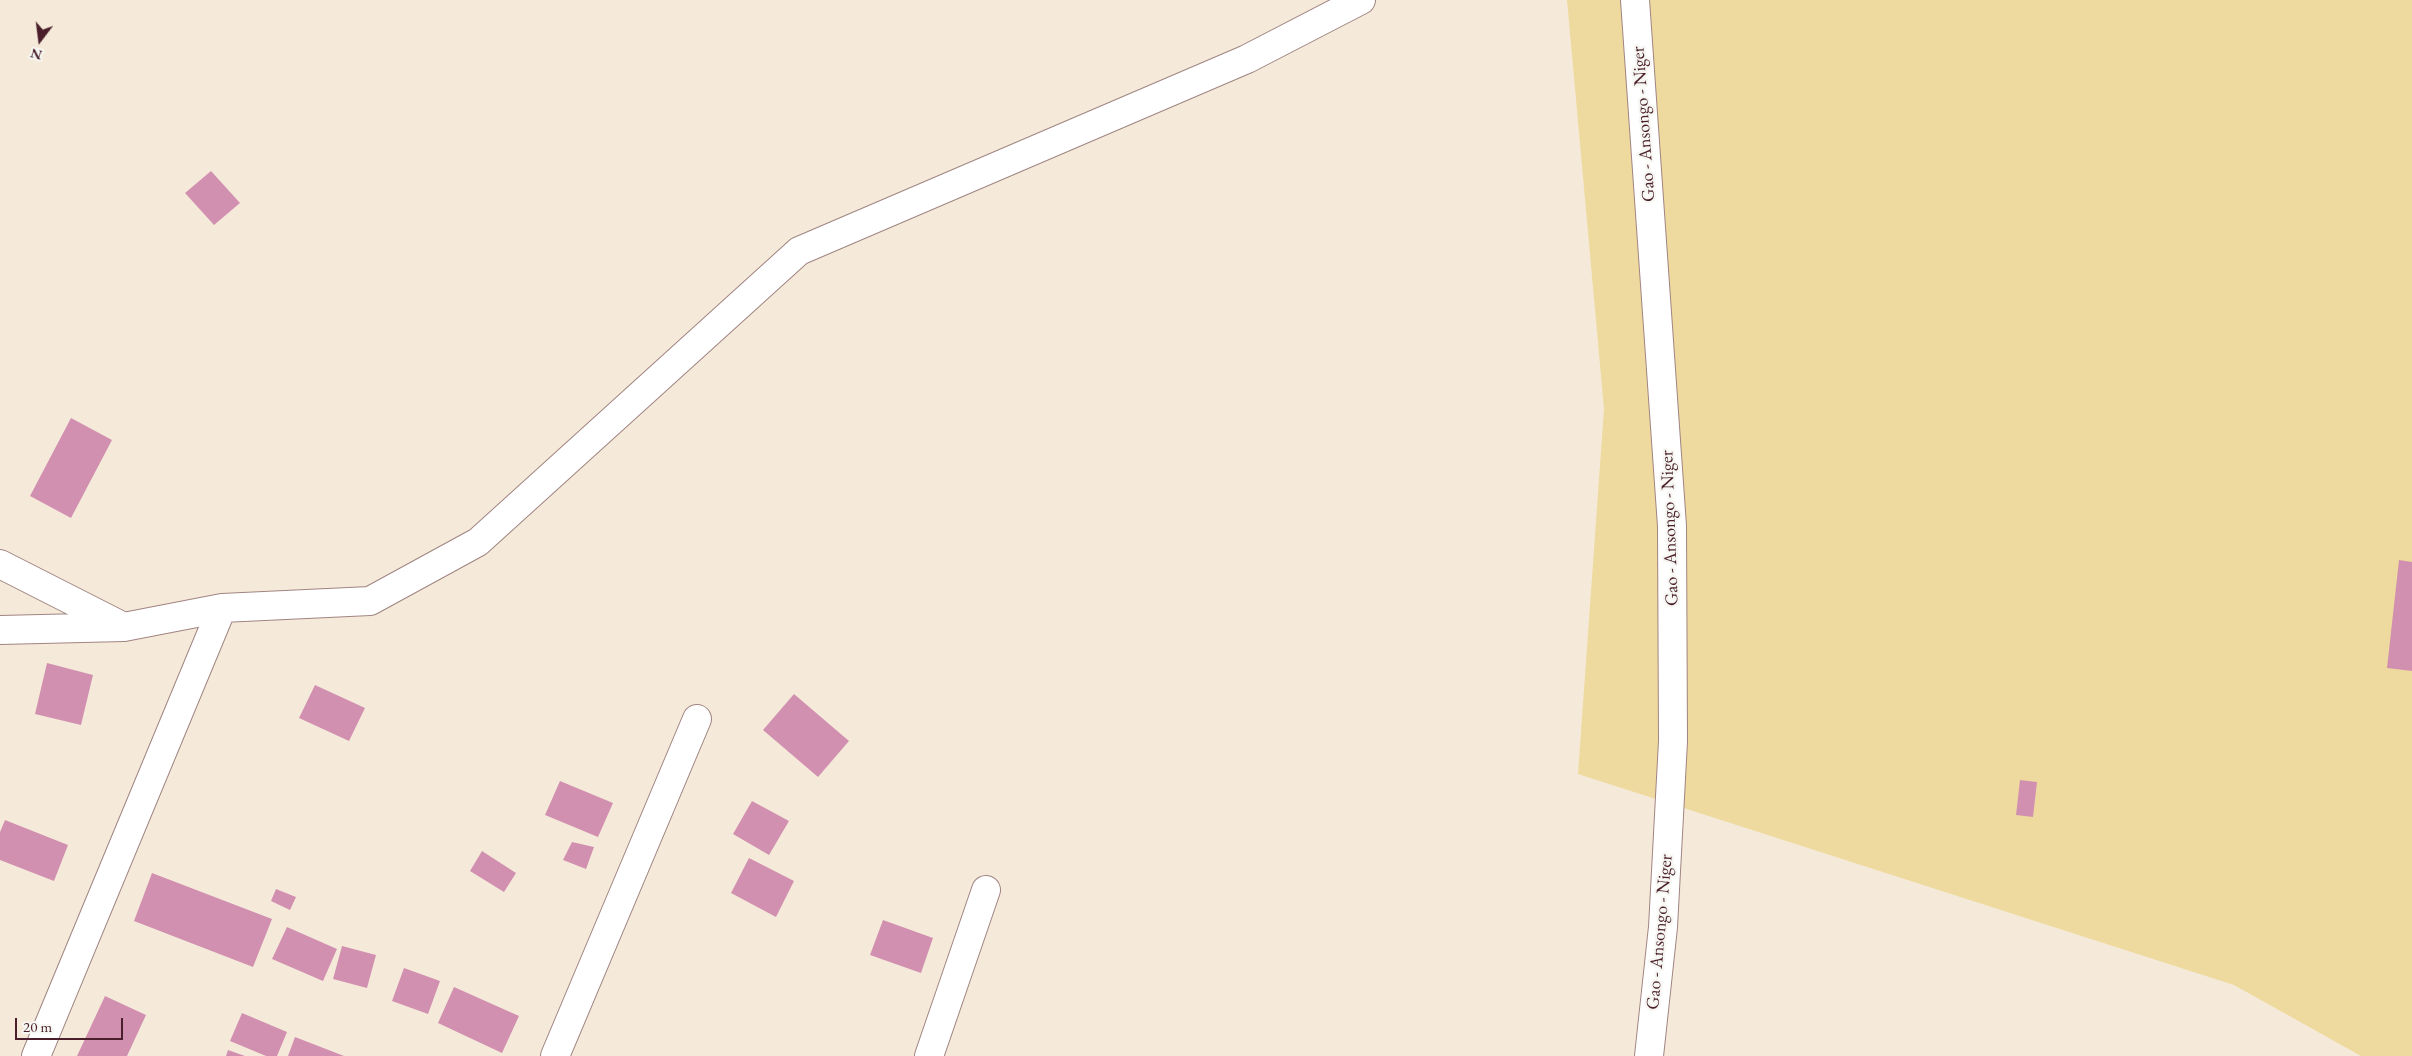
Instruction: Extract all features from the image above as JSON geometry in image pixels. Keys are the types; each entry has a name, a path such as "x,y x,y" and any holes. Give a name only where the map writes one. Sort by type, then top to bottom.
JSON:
{"street":[{"path":"0,630 124,627 222,608 370,601 478,542 799,250 1247,58 1362,0"},
{"name":"Gao - Ansongo - Niger","path":"1636,0 1672,526 1673,741 1663,927 1649,1056"},
{"path":"0,564 124,627"},
{"path":"36,1056 222,608"},
{"path":"555,1056 697,719"},
{"path":"929,1056 986,890"}],"sand":[{"path":"1567,0 2412,0 2412,1056 2361,1056 2234,985 1578,774 1604,409"}],"building":[{"path":"211,171 240,203 214,225 185,193"},
{"path":"71,418 112,440 71,518 30,496"},
{"path":"2399,560 2412,562 2412,671 2387,668"},
{"path":"47,663 93,675 81,725 35,714"},
{"path":"315,685 365,708 349,741 299,718"},
{"path":"794,694 849,741 818,777 763,730"},
{"path":"2020,780 2037,782 2033,817 2016,815"},
{"path":"560,781 613,803 598,837 545,815"},
{"path":"752,801 789,821 769,855 733,834"},
{"path":"5,820 68,845 54,881 0,860 0,832"},
{"path":"572,842 594,847 586,869 563,860"},
{"path":"482,851 516,873 504,892 470,871"},
{"path":"749,858 794,881 776,917 731,893"},
{"path":"152,873 272,919 253,967 134,921"},
{"path":"276,889 296,897 290,910 271,901"},
{"path":"883,920 933,938 921,973 870,955"},
{"path":"287,927 337,949 323,981 272,959"},
{"path":"342,946 376,955 367,988 333,979"},
{"path":"404,968 440,981 428,1014 392,1001"},
{"path":"454,987 519,1016 502,1053 438,1023"},
{"path":"105,996 146,1015 127,1056 77,1056"},
{"path":"242,1013 287,1032 277,1056 266,1056 230,1041"},
{"path":"295,1037 344,1056 288,1056"},
{"path":"228,1050 245,1056 226,1056"}]}
